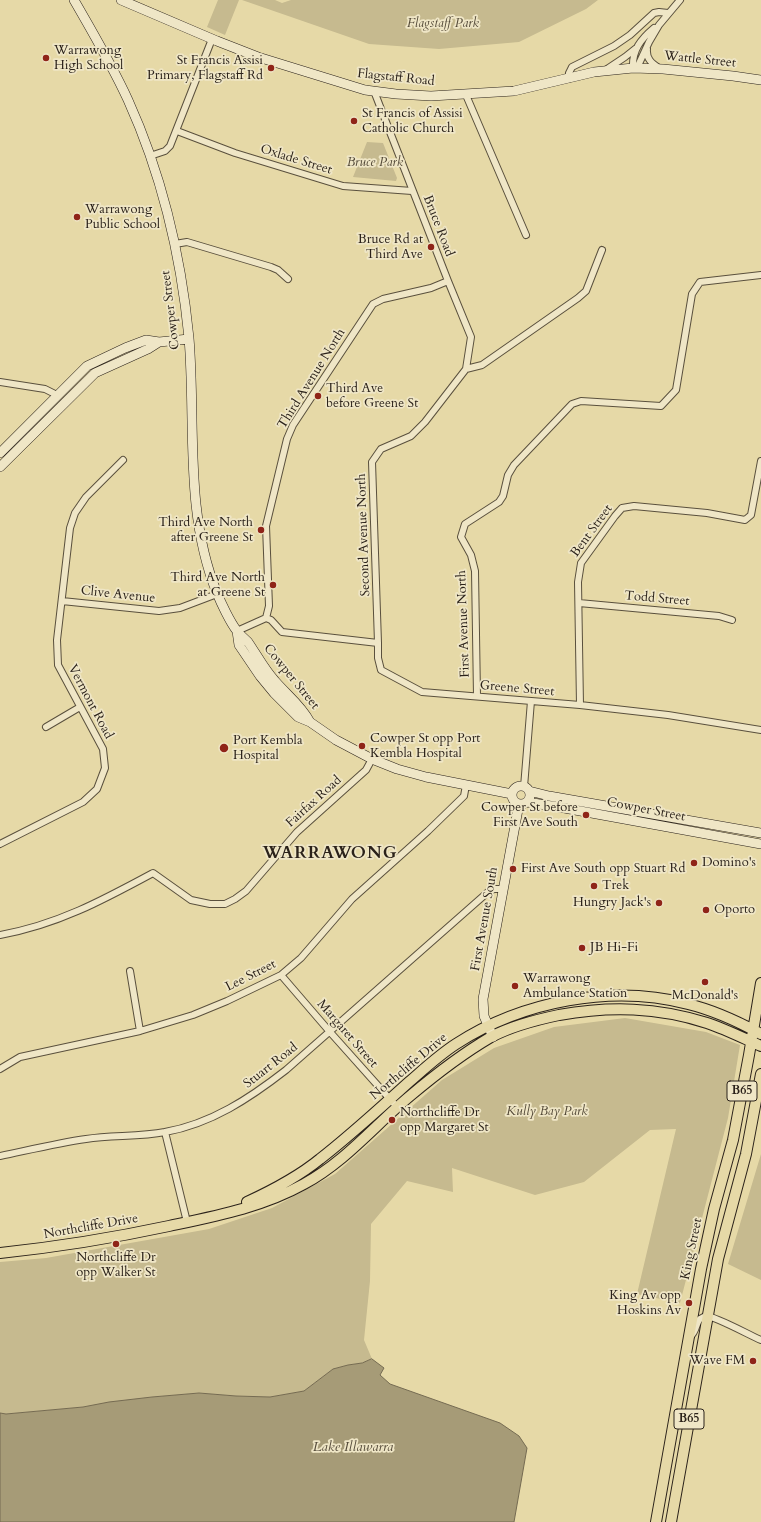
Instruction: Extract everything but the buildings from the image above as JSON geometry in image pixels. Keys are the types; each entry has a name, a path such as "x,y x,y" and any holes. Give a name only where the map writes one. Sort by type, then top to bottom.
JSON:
{"main road":[{"name":"Cowper Street","path":"74,0 121,85 150,156 166,207 175,244 183,288 189,339 196,510 203,547 217,594 237,631 266,669 303,710 310,722"},
{"name":"Flagstaff Road","path":"121,0 258,57 356,88 374,91 431,96 514,91 601,71 635,68"},
{"name":"Wattle Street","path":"635,68 660,68 761,80"},
{"path":"0,453 87,366 146,340 158,342 189,339"},
{"path":"0,467 95,373 148,349 158,342"},
{"name":"Cowper Street","path":"237,631 239,645 260,676 274,693 298,717 310,722 336,740 372,759 398,769 426,777 512,794"},
{"path":"266,669 265,675 273,685 274,693 285,695 293,699"},
{"path":"518,787 527,789 530,796 523,803 513,799 512,794 518,787"},
{"name":"Cowper Street","path":"527,789 549,796 761,833"},
{"name":"Cowper Street","path":"523,803 551,806 761,844"},
{"name":"First Avenue South","path":"493,1037 487,1026 484,1012 484,999 503,889 523,803"},
{"name":"King Street","path":"656,1522 704,1250 733,1140 751,1041 757,1032 761,982"},
{"name":"Northcliffe Drive","path":"186,1222 248,1202 284,1184 320,1160 430,1063 456,1044 487,1026 532,1008 592,998 633,996 660,998 690,1004 757,1032"},
{"name":"Northcliffe Drive","path":"0,1253 39,1249 120,1236 250,1208 279,1196 306,1184 332,1166 397,1107 449,1064 493,1037 525,1023 574,1012 623,1008 662,1012 692,1018 710,1024 761,1046"},
{"name":"B65","path":"671,1522 721,1245 746,1154 761,1074"}],"street":[{"path":"635,68 659,25 680,0"},
{"path":"568,79 569,72 572,68 614,46 654,13 668,13"},
{"path":"601,71 610,68 625,58 659,25"},
{"path":"150,156 168,149 177,131 212,39"},
{"path":"635,68 634,54 639,44"},
{"path":"647,45 646,52 648,59 652,64 660,68"},
{"name":"Bruce Road","path":"374,91 448,282 471,337 466,369"},
{"path":"466,95 526,235"},
{"name":"Oxlade Street","path":"177,131 236,153 343,186 412,190"},
{"path":"175,244 188,242 256,263 278,270 288,279"},
{"path":"466,369 482,365 578,298 586,291 602,250"},
{"name":"First Avenue North","path":"477,696 475,571 471,555 461,537 465,524 499,502 503,496 508,476 514,465 572,404 581,401 661,406 676,390 692,294 700,282 761,275"},
{"name":"Third Avenue North","path":"266,618 268,606 266,526 287,439 293,425 373,304 383,299 431,288 448,282"},
{"name":"Second Avenue North","path":"378,642 372,462 381,449 411,436 425,422 466,369"},
{"path":"0,382 45,389 57,395"},
{"name":"Vermont Road","path":"0,844 83,802 97,789 104,768 103,750 58,665 57,640 70,528 75,512 86,497 123,460"},
{"name":"Bent Street","path":"580,705 578,582 581,563 622,508 634,506 707,513 745,520 751,515 761,461"},
{"name":"Clive Avenue","path":"62,601 158,611 180,608 217,594"},
{"name":"Todd Street","path":"579,603 719,616 732,620"},
{"path":"237,631 266,618 271,620 282,632 378,642"},
{"name":"Greene Street","path":"378,642 378,658 381,670 422,692 668,714 761,730"},
{"path":"527,789 531,702"},
{"path":"46,727 80,707"},
{"name":"Fairfax Road","path":"0,935 17,932 72,914 153,873 191,900 210,904 225,904 246,891 297,832 366,770 372,759"},
{"name":"Lee Street","path":"0,1069 20,1057 140,1031 193,1015 227,1001 281,975 301,958 352,899 464,796 466,785"},
{"name":"Stuart Road","path":"0,1156 86,1139 165,1132 194,1124 226,1111 256,1093 286,1070 488,892 494,888 503,889"},
{"path":"130,971 140,1031"},
{"name":"Margaret Street","path":"281,975 397,1107"},
{"path":"165,1132 186,1222"},
{"path":"688,1338 696,1330 698,1321 701,1318 708,1316 761,1340"}],"green space":[{"path":"218,0 239,0 225,35 207,27"},
{"name":"Flagstaff Park","path":"242,0 275,0 282,3 291,0 598,0 586,9 519,42 439,49 369,44"},
{"name":"Bruce Park","path":"367,142 383,143 397,178 396,181 353,177"},
{"name":"Kully Bay Park","path":"625,1018 706,1032 740,1045 728,1118 680,1303 637,1294 676,1129 650,1130 584,1182 535,1195 452,1168 453,1192 407,1181 371,1224 370,1281 364,1340 372,1359 362,1363 333,1369 304,1391 270,1397 199,1393 152,1397 83,1407 6,1414 0,1413 0,1262 46,1258 209,1229 272,1208 335,1174 442,1080 494,1048 554,1027"},
{"path":"761,1154 761,1280 728,1264"}],"water":[{"name":"Lake Illawarra","path":"372,1359 384,1368 380,1375 390,1384 500,1423 519,1436 527,1448 514,1522 0,1522 0,1413 6,1414 83,1407 109,1402 199,1393 270,1397 304,1391 333,1369 362,1363"}],"place":[{"name":"Warrawong High School","path":"46,58"},
{"name":"St Francis Assisi Primary, Flagstaff Rd","path":"271,68"},
{"name":"St Francis of Assisi Catholic Church","path":"354,121"},
{"name":"Warrawong Public School","path":"77,217"},
{"name":"Bruce Rd at Third Ave","path":"431,247"},
{"name":"Third Ave before Greene St","path":"318,396"},
{"name":"Third Ave North after Greene St","path":"261,530"},
{"name":"Third Ave North at Greene St","path":"273,585"},
{"name":"Cowper St opp Port Kembla Hospital","path":"362,746"},
{"name":"Port Kembla Hospital","path":"224,748"},
{"name":"Cowper St before First Ave South","path":"586,815"},
{"name":"Domino's","path":"694,863"},
{"name":"First Ave South opp Stuart Rd","path":"513,869"},
{"name":"Trek","path":"594,886"},
{"name":"Hungry Jack's","path":"659,903"},
{"name":"Oporto","path":"706,910"},
{"name":"JB Hi-Fi","path":"582,948"},
{"name":"McDonald's","path":"705,982"},
{"name":"Warrawong Ambulance Station","path":"515,986"},
{"name":"Northcliffe Dr opp Margaret St","path":"392,1120"},
{"name":"Northcliffe Dr opp Walker St","path":"116,1244"},
{"name":"King Av opp Hoskins Av","path":"689,1303"},
{"name":"Wave FM","path":"753,1361"}],"district":[{"name":"WARRAWONG","path":"330,854"}]}
